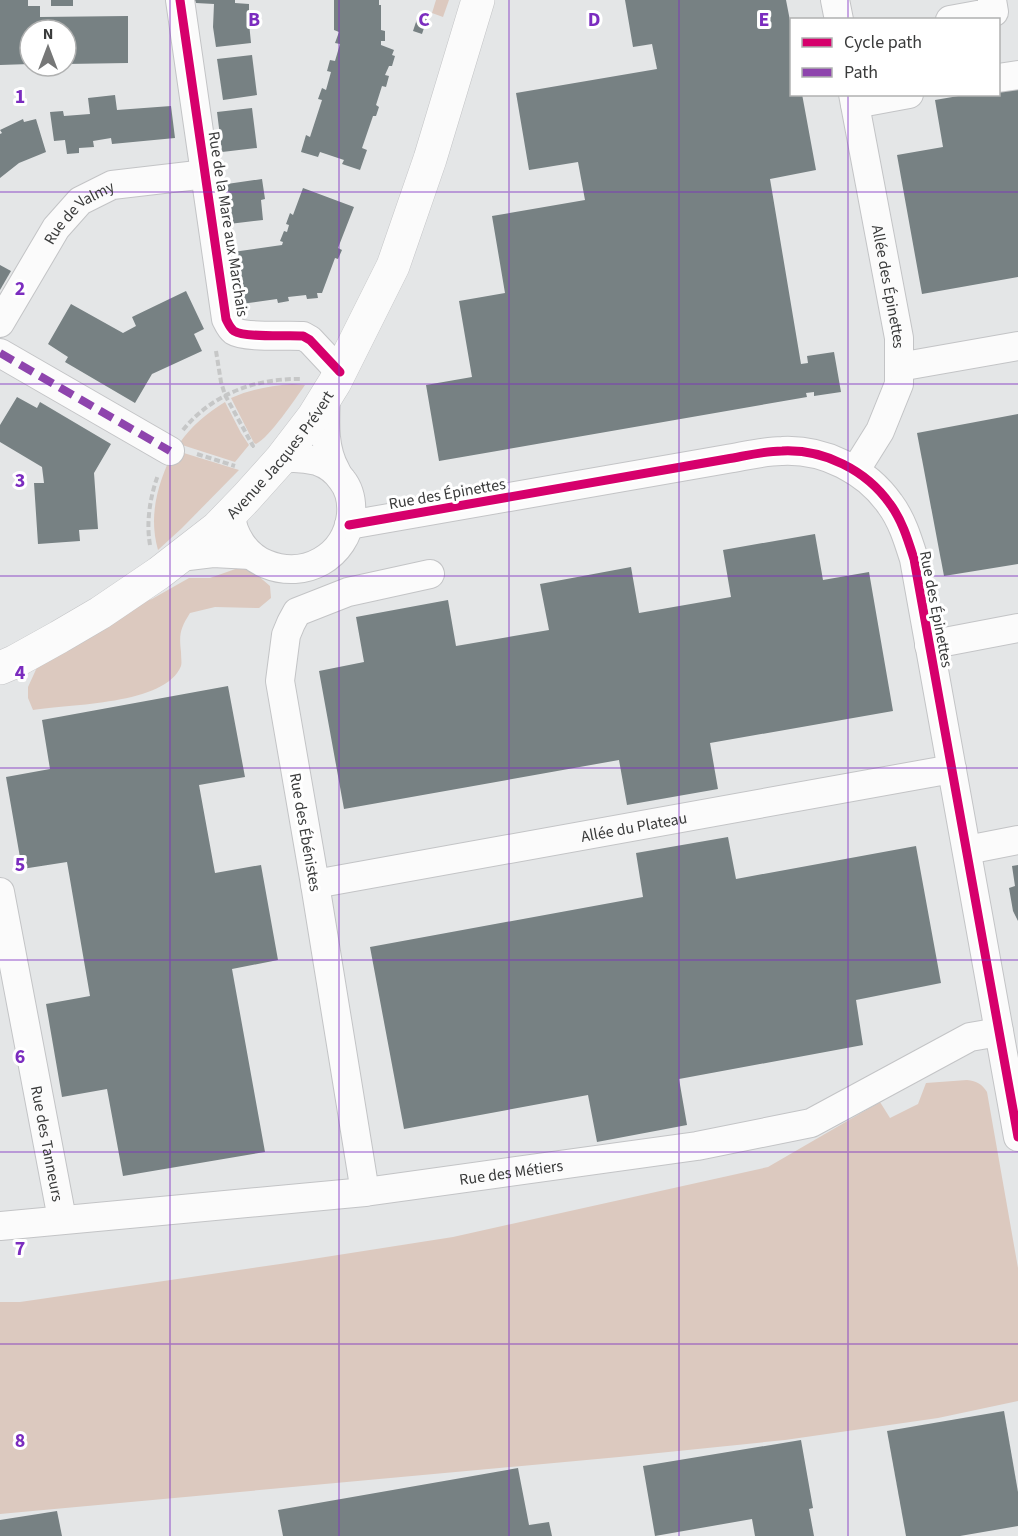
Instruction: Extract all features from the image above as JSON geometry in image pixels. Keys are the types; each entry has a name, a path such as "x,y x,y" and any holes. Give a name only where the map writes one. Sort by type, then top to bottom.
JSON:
{"main road":[{"name":"Avenue Jacques Prévert","path":"0,668 59,638 100,613 159,573 166,553 217,528 281,459 314,416 334,383 381,292 404,237 478,0"}],"street":[{"name":"Rue de la Mare aux Marchais","path":"180,0 226,319 235,332 246,335 303,336 310,340 334,383"},
{"path":"835,0 839,18"},
{"path":"961,18 994,12 992,0"},
{"path":"1000,78 1018,75"},
{"path":"854,99 887,96"},
{"name":"Allée des Épinettes","path":"854,99 899,338 899,384 880,431 855,471"},
{"name":"Rue de Valmy","path":"0,323 56,228 80,201 112,185 206,174"},
{"path":"899,367 1018,346"},
{"path":"0,352 171,449"},
{"path":"231,514 235,534 242,546 262,563 275,568 302,569 315,565 337,549 345,538 351,512 346,485 331,463 326,443 334,383"},
{"name":"Rue des Épinettes","path":"349,525 782,451 803,452 831,459 873,483 891,505 908,537 914,558 1018,1137"},
{"path":"281,459 291,457 312,460 336,471"},
{"path":"166,553 251,555"},
{"name":"Rue des Ébénistes","path":"365,1192 280,681 286,635 297,612 348,592 430,574"},
{"path":"929,645 1018,628"},
{"name":"Allée du Plateau","path":"315,884 952,769"},
{"path":"967,850 1018,840"},
{"name":"Rue des Tanneurs","path":"0,892 62,1219"},
{"name":"Rue des Métiers","path":"0,1226 365,1192 697,1146 811,1123 970,1037 999,1032"}],"path":[{"path":"166,553 148,532 153,490 161,467 190,421 208,405 237,389 284,379 334,383"},
{"path":"225,395 253,446 247,452"},
{"path":"171,449 235,466 241,459"}],"shaded area":[{"path":"436,0 449,0 443,17 432,13"},
{"path":"292,384 305,385 268,434 256,444 254,443 231,398 261,388"},
{"path":"225,402 249,445 235,462 179,444 200,420"},
{"path":"174,450 239,470 158,550 154,511 159,486"},
{"path":"241,567 256,574 270,586 271,598 259,608 215,607 190,613 181,632 181,666 172,679 157,688 115,700 33,710 28,698 28,687 39,663 129,607 152,599 189,578 210,578"},
{"path":"967,1080 979,1083 987,1092 1018,1268 1018,1401 938,1418 785,1440 0,1514 0,1302 20,1302 453,1237 768,1167 880,1102 890,1118 918,1104 926,1083"}],"building":[{"path":"0,0 28,0 28,6 40,6 40,17 128,16 128,63 78,64 78,18 18,18 18,64 0,65"},
{"path":"51,0 73,0 73,6 51,6"},
{"path":"195,0 235,0 235,3 249,4 251,43 216,47 213,27 214,4 196,3"},
{"path":"334,0 379,0 381,30 385,31 385,41 381,41 381,45 394,50 392,55 395,56 392,66 389,66 385,75 389,76 386,87 382,86 376,105 379,107 376,116 373,116 362,148 367,150 360,170 342,164 344,160 320,152 318,157 301,152 306,135 310,137 322,100 318,99 322,88 326,90 331,72 327,71 330,60 335,61 340,44 335,43 339,32 334,30"},
{"path":"625,0 786,0 790,21 790,96 802,96 816,170 770,179 801,364 808,363 807,356 834,352 841,392 814,396 814,392 806,393 807,397 439,461 426,385 472,377 459,301 505,293 492,216 585,200 578,162 529,170 516,93 657,69 652,44 633,47"},
{"path":"418,16 427,19 422,34 413,31"},
{"path":"252,55 257,95 223,100 217,59"},
{"path":"1018,86 1018,277 922,294 897,155 943,147 935,100 958,96 1000,96 1000,90"},
{"path":"115,95 117,110 171,106 175,138 112,144 111,138 93,141 94,147 79,148 79,153 67,154 65,140 54,141 50,112 63,111 64,116 90,114 88,98"},
{"path":"252,108 257,148 222,152 217,112"},
{"path":"23,119 24,122 36,119 46,152 19,163 0,178 0,134 2,133 0,130"},
{"path":"262,179 265,199 261,200 263,220 229,224 226,204 230,203 227,184"},
{"path":"303,188 354,207 338,248 342,250 338,259 335,258 322,293 317,293 318,298 307,299 306,295 288,297 289,301 278,303 277,299 241,304 233,252 282,245 283,242 280,241 284,231 287,232 289,225 286,224 290,213 293,215"},
{"path":"0,265 11,271 0,290"},
{"path":"186,291 204,329 194,334 202,351 152,374 135,403 65,362 68,357 48,344 71,304 123,333 136,326 132,317"},
{"path":"17,397 37,408 40,402 111,444 94,473 98,529 79,530 80,541 38,544 34,483 44,483 42,467 0,442 0,425"},
{"path":"1018,414 1018,564 944,576 917,433"},
{"path":"815,534 823,580 869,572 893,711 710,743 718,789 627,805 619,760 344,809 319,671 364,662 356,617 448,600 456,646 549,630 540,584 631,567 639,613 731,597 723,550"},
{"path":"228,686 245,777 199,785 215,873 261,865 278,960 232,969 265,1152 123,1176 107,1089 62,1097 46,1004 90,996 67,862 22,869 6,777 50,769 42,720"},
{"path":"728,837 736,879 916,846 941,983 856,1000 863,1045 679,1079 687,1125 597,1142 588,1095 404,1129 370,947 643,897 636,853"},
{"path":"1018,865 1018,921 1013,911 1009,888 1015,886 1012,866"},
{"path":"1004,1411 1018,1492 1018,1526 960,1536 906,1536 887,1431"},
{"path":"801,1440 813,1508 809,1509 814,1536 755,1536 752,1519 655,1536 643,1466"},
{"path":"518,1468 529,1525 549,1522 552,1536 283,1536 278,1510"},
{"path":"57,1511 62,1536 0,1536 0,1520"}],"marked path":[{"path":"0,353 170,451"}],"cycle path":[{"path":"180,0 226,319 233,330 239,333 303,336 310,340 340,372"},
{"path":"349,525 775,451 798,451 828,458 843,464 869,481 894,510 914,559 1018,1137"}]}
